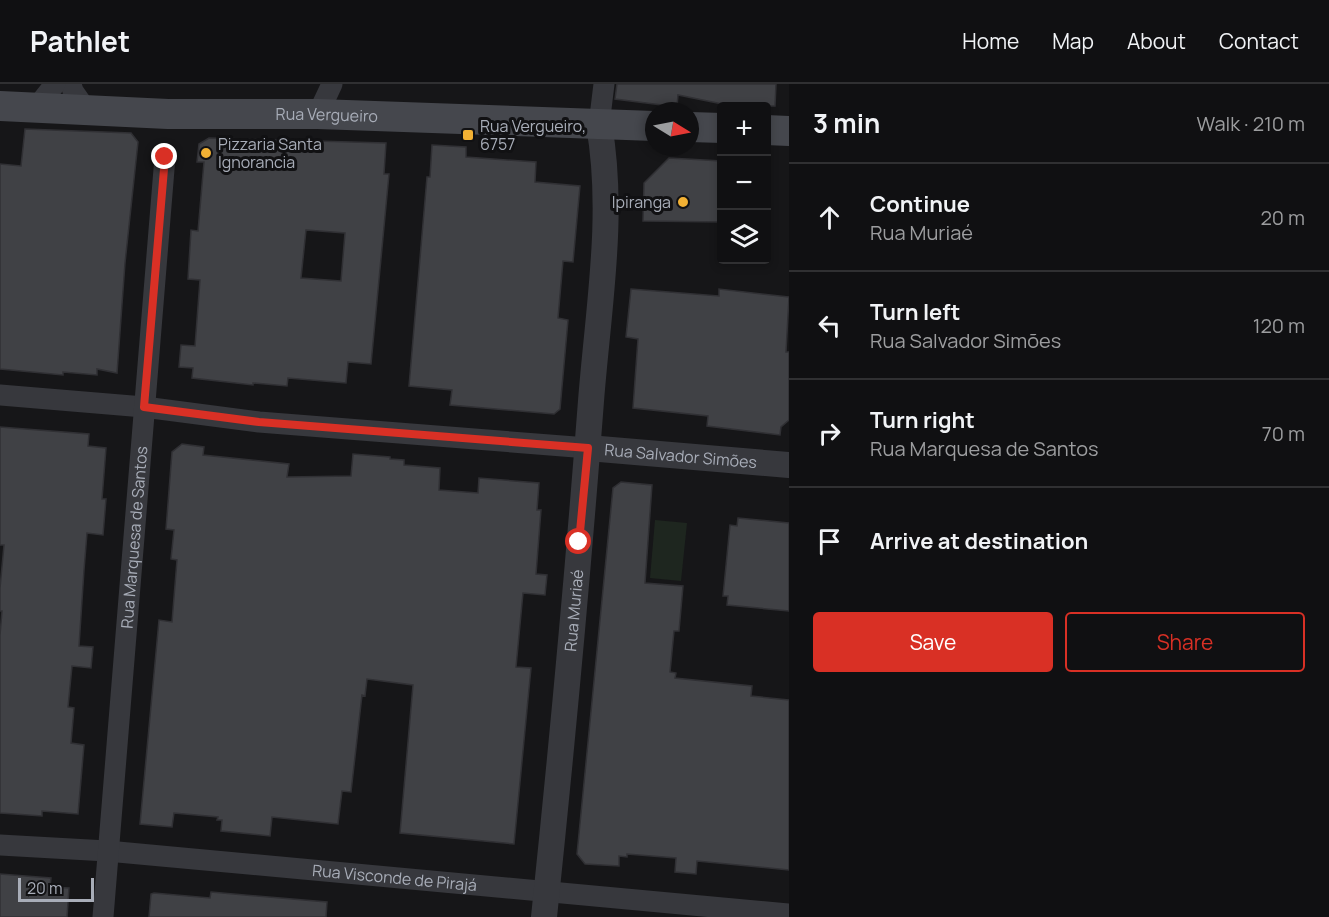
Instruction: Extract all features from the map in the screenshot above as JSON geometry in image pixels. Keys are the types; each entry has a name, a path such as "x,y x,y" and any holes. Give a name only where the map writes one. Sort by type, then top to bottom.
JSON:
{"main road":[{"name":"Rua Vergueiro","path":"0,106 168,114 318,114 645,126"},
{"path":"699,127 717,128"},
{"path":"771,130 789,131"}],"street":[{"path":"36,108 55,84"},
{"path":"71,84 73,91 87,111"},
{"path":"318,114 332,84"},
{"path":"599,124 604,84"},
{"name":"Rua Muriaé","path":"545,905 588,448 606,192 605,158 599,124"},
{"name":"Rua Marquesa de Santos","path":"103,917 165,157"},
{"name":"Rua Salvador Simões","path":"0,395 144,407 259,422 789,465"},
{"name":"Rua Visconde de Pirajá","path":"0,845 107,851 545,905 789,914"}],"shaded area":[{"path":"655,520 687,523 681,581 650,578"}],"building":[{"path":"617,84 776,84 775,106 771,106 771,102 717,103 678,95 677,102 645,103 615,99"},
{"path":"25,129 131,133 138,142 125,263 117,373 97,369 97,375 63,372 63,375 0,369 0,164 21,166"},
{"path":"209,138 386,143 384,174 389,174 371,364 348,362 346,383 288,378 287,386 253,383 253,385 192,378 193,368 179,367 181,345 195,346 200,280 188,279 191,230 198,231 204,162 197,162 199,144","holes":["306,230 345,233 341,281 301,278"]},
{"path":"432,145 466,147 466,157 536,162 535,182 580,186 573,262 563,261 558,318 568,320 560,409 554,414 450,405 452,390 409,386 427,177 430,177"},
{"name":"Ipiranga","path":"669,158 717,161 717,222 643,221 644,183"},
{"path":"631,289 719,296 719,289 789,297 786,352 789,352 789,420 781,427 780,435 707,426 708,416 633,408 638,339 626,337"},
{"path":"0,427 89,434 88,446 106,448 102,499 106,499 103,535 87,533 84,570 79,646 93,647 91,668 72,666 68,707 74,708 71,743 84,745 78,814 42,811 42,816 0,813 2,611 0,611 0,588 4,545 0,545"},
{"path":"182,444 204,447 203,455 289,464 287,477 351,476 353,454 390,457 390,459 404,460 404,465 440,468 439,490 478,493 479,478 539,483 537,510 541,510 536,574 547,575 545,595 523,593 516,667 531,668 514,844 400,833 413,685 367,679 365,696 362,695 351,792 342,791 338,824 272,817 270,836 221,831 222,820 217,820 218,817 174,813 172,827 140,824 159,620 172,622 177,560 171,559 174,530 166,529 172,452"},
{"path":"621,482 652,485 645,583 683,586 679,631 674,631 670,672 676,673 675,678 752,686 751,696 789,700 789,870 697,861 696,874 675,872 676,858 627,854 627,857 619,856 619,866 585,864 577,854 613,488"},
{"path":"738,518 789,523 789,611 727,605 728,596 723,596 730,525 737,526"},
{"path":"0,874 51,878 50,887 69,888 67,917 0,917"},
{"path":"211,892 327,902 326,917 149,917 151,894 210,898"}],"place":[{"name":"Rua Vergueiro, 6757","path":"468,135"},
{"name":"Pizzaria Santa Ignorancia","path":"206,153"},
{"name":"Ipiranga","path":"683,202"}],"route":[{"path":"165,157 144,407 259,422 588,448 579,542"}]}
